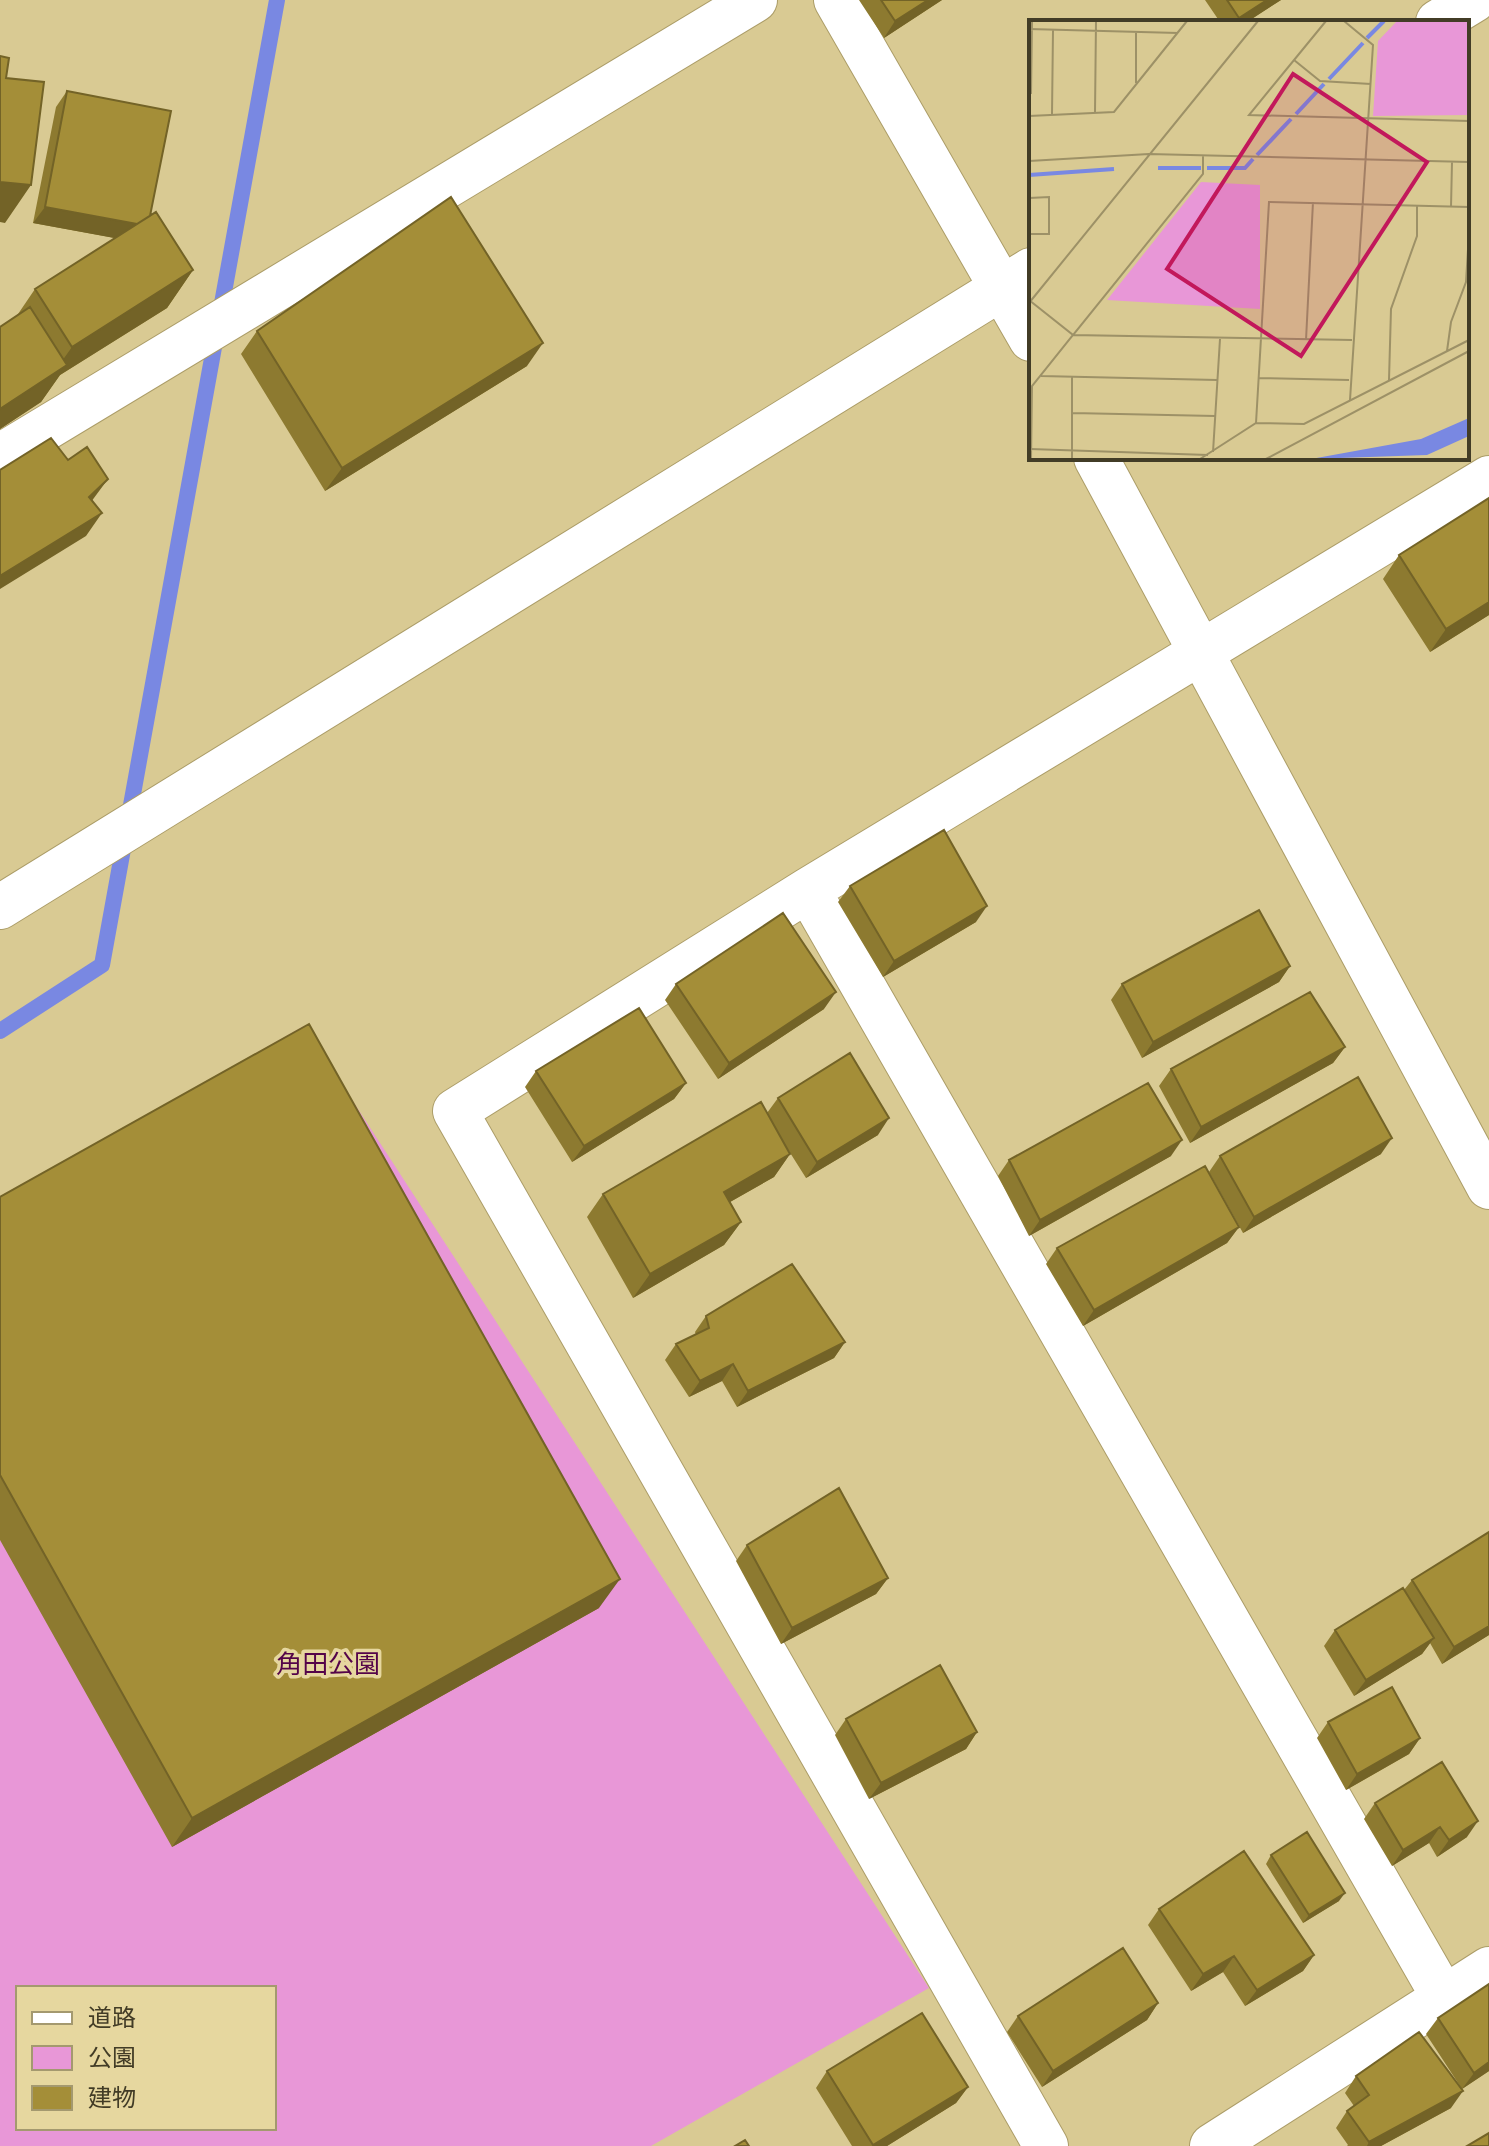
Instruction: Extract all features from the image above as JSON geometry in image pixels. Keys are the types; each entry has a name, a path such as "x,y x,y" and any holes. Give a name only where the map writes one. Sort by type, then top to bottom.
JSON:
{"street":[{"path":"0,456 755,0"},
{"path":"836,0 1017,278 1029,330"},
{"path":"1441,20 1474,0"},
{"path":"0,907 1017,278"},
{"path":"1097,460 1489,1187"},
{"path":"1046,2146 455,1111 808,890 1203,655 1489,478"},
{"path":"808,890 1444,1998"},
{"path":"1212,2146 1489,1969"}],"green space":[{"name":"角田公園","path":"304,1026 929,1988 651,2146 0,2146 0,1199"}],"building":[{"path":"881,0 928,0 895,21"},
{"path":"1227,0 1267,0 1239,18"},
{"path":"0,56 9,58 6,78 44,82 31,185 0,182"},
{"path":"67,91 171,111 150,216 137,224 45,207"},
{"path":"451,197 543,343 342,468 257,331"},
{"path":"156,212 193,270 72,347 35,289"},
{"path":"30,307 67,365 0,409 0,327"},
{"path":"51,438 68,460 87,447 108,479 89,497 102,513 0,576 0,470"},
{"path":"1489,498 1489,602 1446,629 1399,555"},
{"path":"944,830 987,906 894,961 850,886"},
{"path":"1259,910 1290,966 1153,1042 1122,984"},
{"path":"783,913 836,992 729,1063 676,984"},
{"path":"1310,992 1345,1047 1201,1127 1171,1069"},
{"path":"639,1008 686,1083 584,1146 536,1071"},
{"path":"309,1024 620,1579 192,1818 0,1475 0,1197"},
{"path":"850,1053 889,1118 817,1162 778,1098"},
{"path":"1358,1077 1392,1138 1254,1217 1220,1156"},
{"path":"1148,1083 1182,1140 1040,1220 1009,1160"},
{"path":"761,1102 790,1154 724,1192 741,1222 650,1274 603,1194"},
{"path":"1205,1166 1239,1227 1094,1310 1057,1248"},
{"path":"792,1264 845,1342 748,1391 733,1364 700,1381 676,1344 709,1328 706,1316"},
{"path":"839,1488 888,1578 792,1628 747,1545"},
{"path":"1489,1532 1489,1626 1454,1647 1412,1580"},
{"path":"1403,1588 1434,1638 1366,1680 1335,1630"},
{"path":"940,1665 977,1732 881,1783 846,1719"},
{"path":"1392,1687 1420,1738 1357,1774 1328,1722"},
{"path":"1442,1762 1478,1821 1449,1840 1440,1827 1403,1850 1375,1803"},
{"path":"1307,1832 1345,1893 1309,1915 1271,1855"},
{"path":"1244,1851 1314,1955 1257,1990 1234,1956 1203,1974 1159,1909"},
{"path":"1123,1948 1158,2003 1053,2071 1018,2016"},
{"path":"1489,1984 1489,2062 1474,2073 1438,2018"},
{"path":"922,2013 968,2087 873,2145 827,2071"},
{"path":"1419,2032 1463,2091 1369,2142 1347,2111 1369,2095 1356,2076"},
{"path":"1489,2133 1489,2146 1467,2146"},
{"path":"745,2140 749,2146 735,2146"}],"waterway":[{"path":"0,1031 102,965 277,0"}]}
